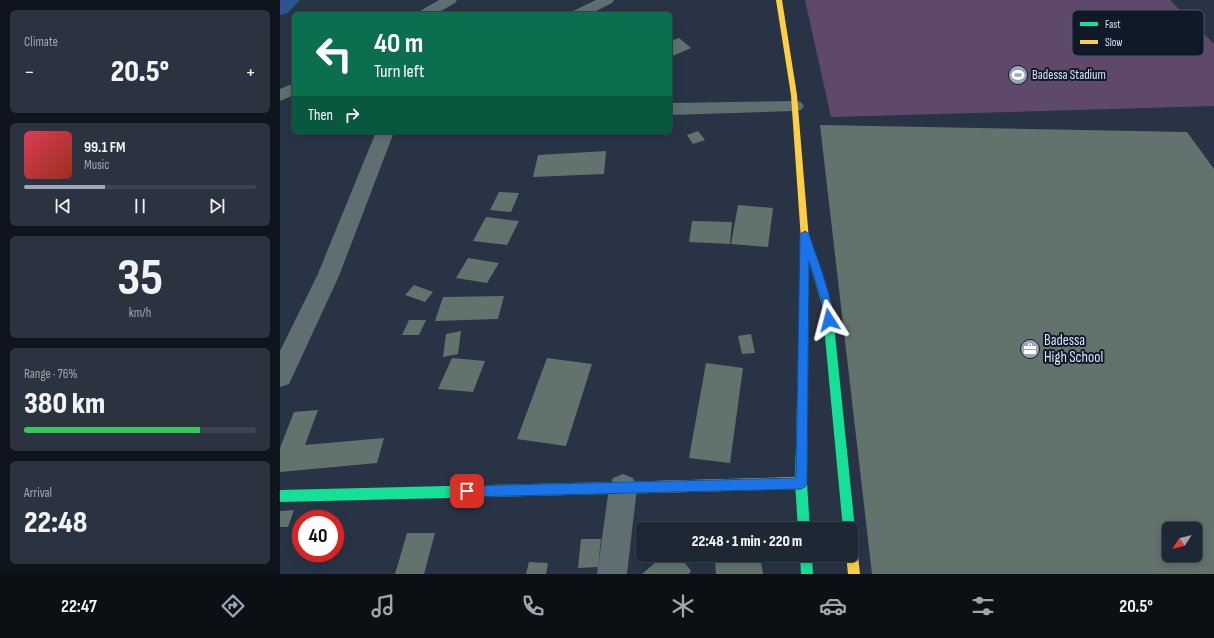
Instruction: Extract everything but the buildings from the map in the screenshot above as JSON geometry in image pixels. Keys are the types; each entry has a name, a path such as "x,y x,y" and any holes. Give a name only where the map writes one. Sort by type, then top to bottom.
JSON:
{"street":[{"path":"429,12 450,0"},
{"path":"582,12 607,0"},
{"path":"779,0 795,106 805,234 801,483 804,522"},
{"path":"280,96 292,89"},
{"path":"672,109 795,106"},
{"path":"280,376 328,276 384,134"},
{"path":"805,234 827,305 848,522"},
{"path":"280,496 801,483"},
{"path":"612,574 623,488"},
{"path":"806,562 807,574"},
{"path":"853,562 854,574"}],"shaded area":[{"name":"Badessa Stadium","path":"805,0 1170,0 1180,10 1072,10 1072,56 1204,56 1204,34 1214,44 1214,106 831,117"}],"waterway":[{"path":"280,8 288,0"}],"traffic: fast":[{"path":"804,522 801,483 805,240"},
{"path":"810,252 827,305 848,522"},
{"path":"280,496 652,487"},
{"path":"806,562 807,574"}],"traffic: slow":[{"path":"779,0 794,95 805,240"},
{"path":"652,487 801,483"},
{"path":"853,562 854,574"}],"place":[{"name":"Badessa Stadium","path":"1018,75"},
{"name":"Badessa High School","path":"1030,349"}],"route":[{"path":"467,491 801,483 805,234 827,305 829,320"}]}
